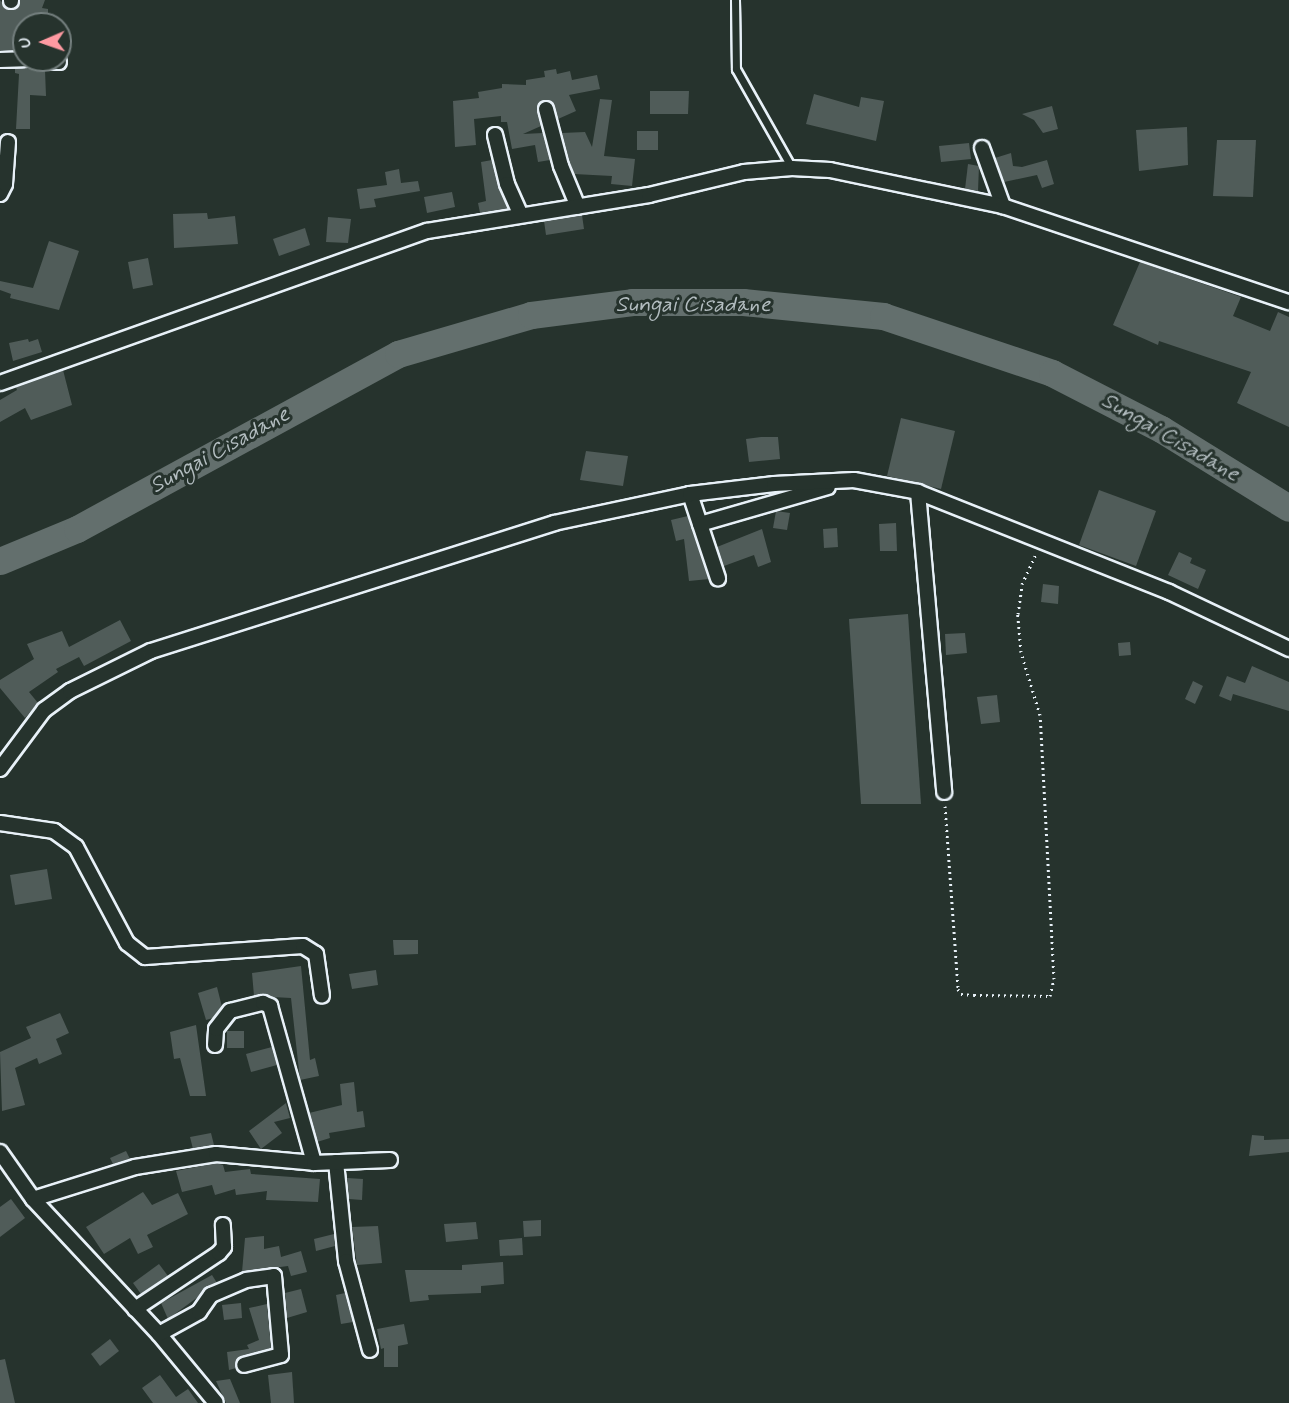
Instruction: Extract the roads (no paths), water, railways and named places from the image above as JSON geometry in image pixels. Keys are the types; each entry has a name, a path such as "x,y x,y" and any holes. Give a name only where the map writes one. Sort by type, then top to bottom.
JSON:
{"street":[{"path":"546,109 561,166 578,207"},
{"path":"495,135 507,184 520,215"},
{"path":"0,194 5,184 8,142"},
{"path":"982,148 1003,206"},
{"path":"0,383 427,231 578,207 744,172 792,168 830,170 1003,206 1289,302"},
{"path":"700,524 774,499 854,480"},
{"path":"0,770 44,710 91,680 151,651 554,523 690,494 774,484 854,480 918,492 1169,592 1289,649"},
{"path":"918,492 944,792"},
{"path":"690,494 718,578"},
{"path":"0,823 54,831 76,847 127,943 145,957 303,946 316,954 322,996"},
{"path":"214,1045 216,1029 230,1011 263,1003 270,1006 314,1163"},
{"path":"0,1152 33,1199 159,1334 216,1403"},
{"path":"33,1199 135,1167 216,1154 314,1163 390,1160"},
{"path":"336,1162 346,1261 370,1350"},
{"path":"135,1309 219,1254 224,1247 223,1224"},
{"path":"159,1334 199,1312 212,1295 246,1280 274,1276 279,1299 281,1355 244,1365"}],"lane":[{"path":"735,0 734,53 739,79 792,168"}],"waterway":[{"name":"Sungai Cisadane","path":"0,561 77,529 398,354 531,315 632,302 743,302 883,316 1052,373 1161,429 1289,508"}]}
